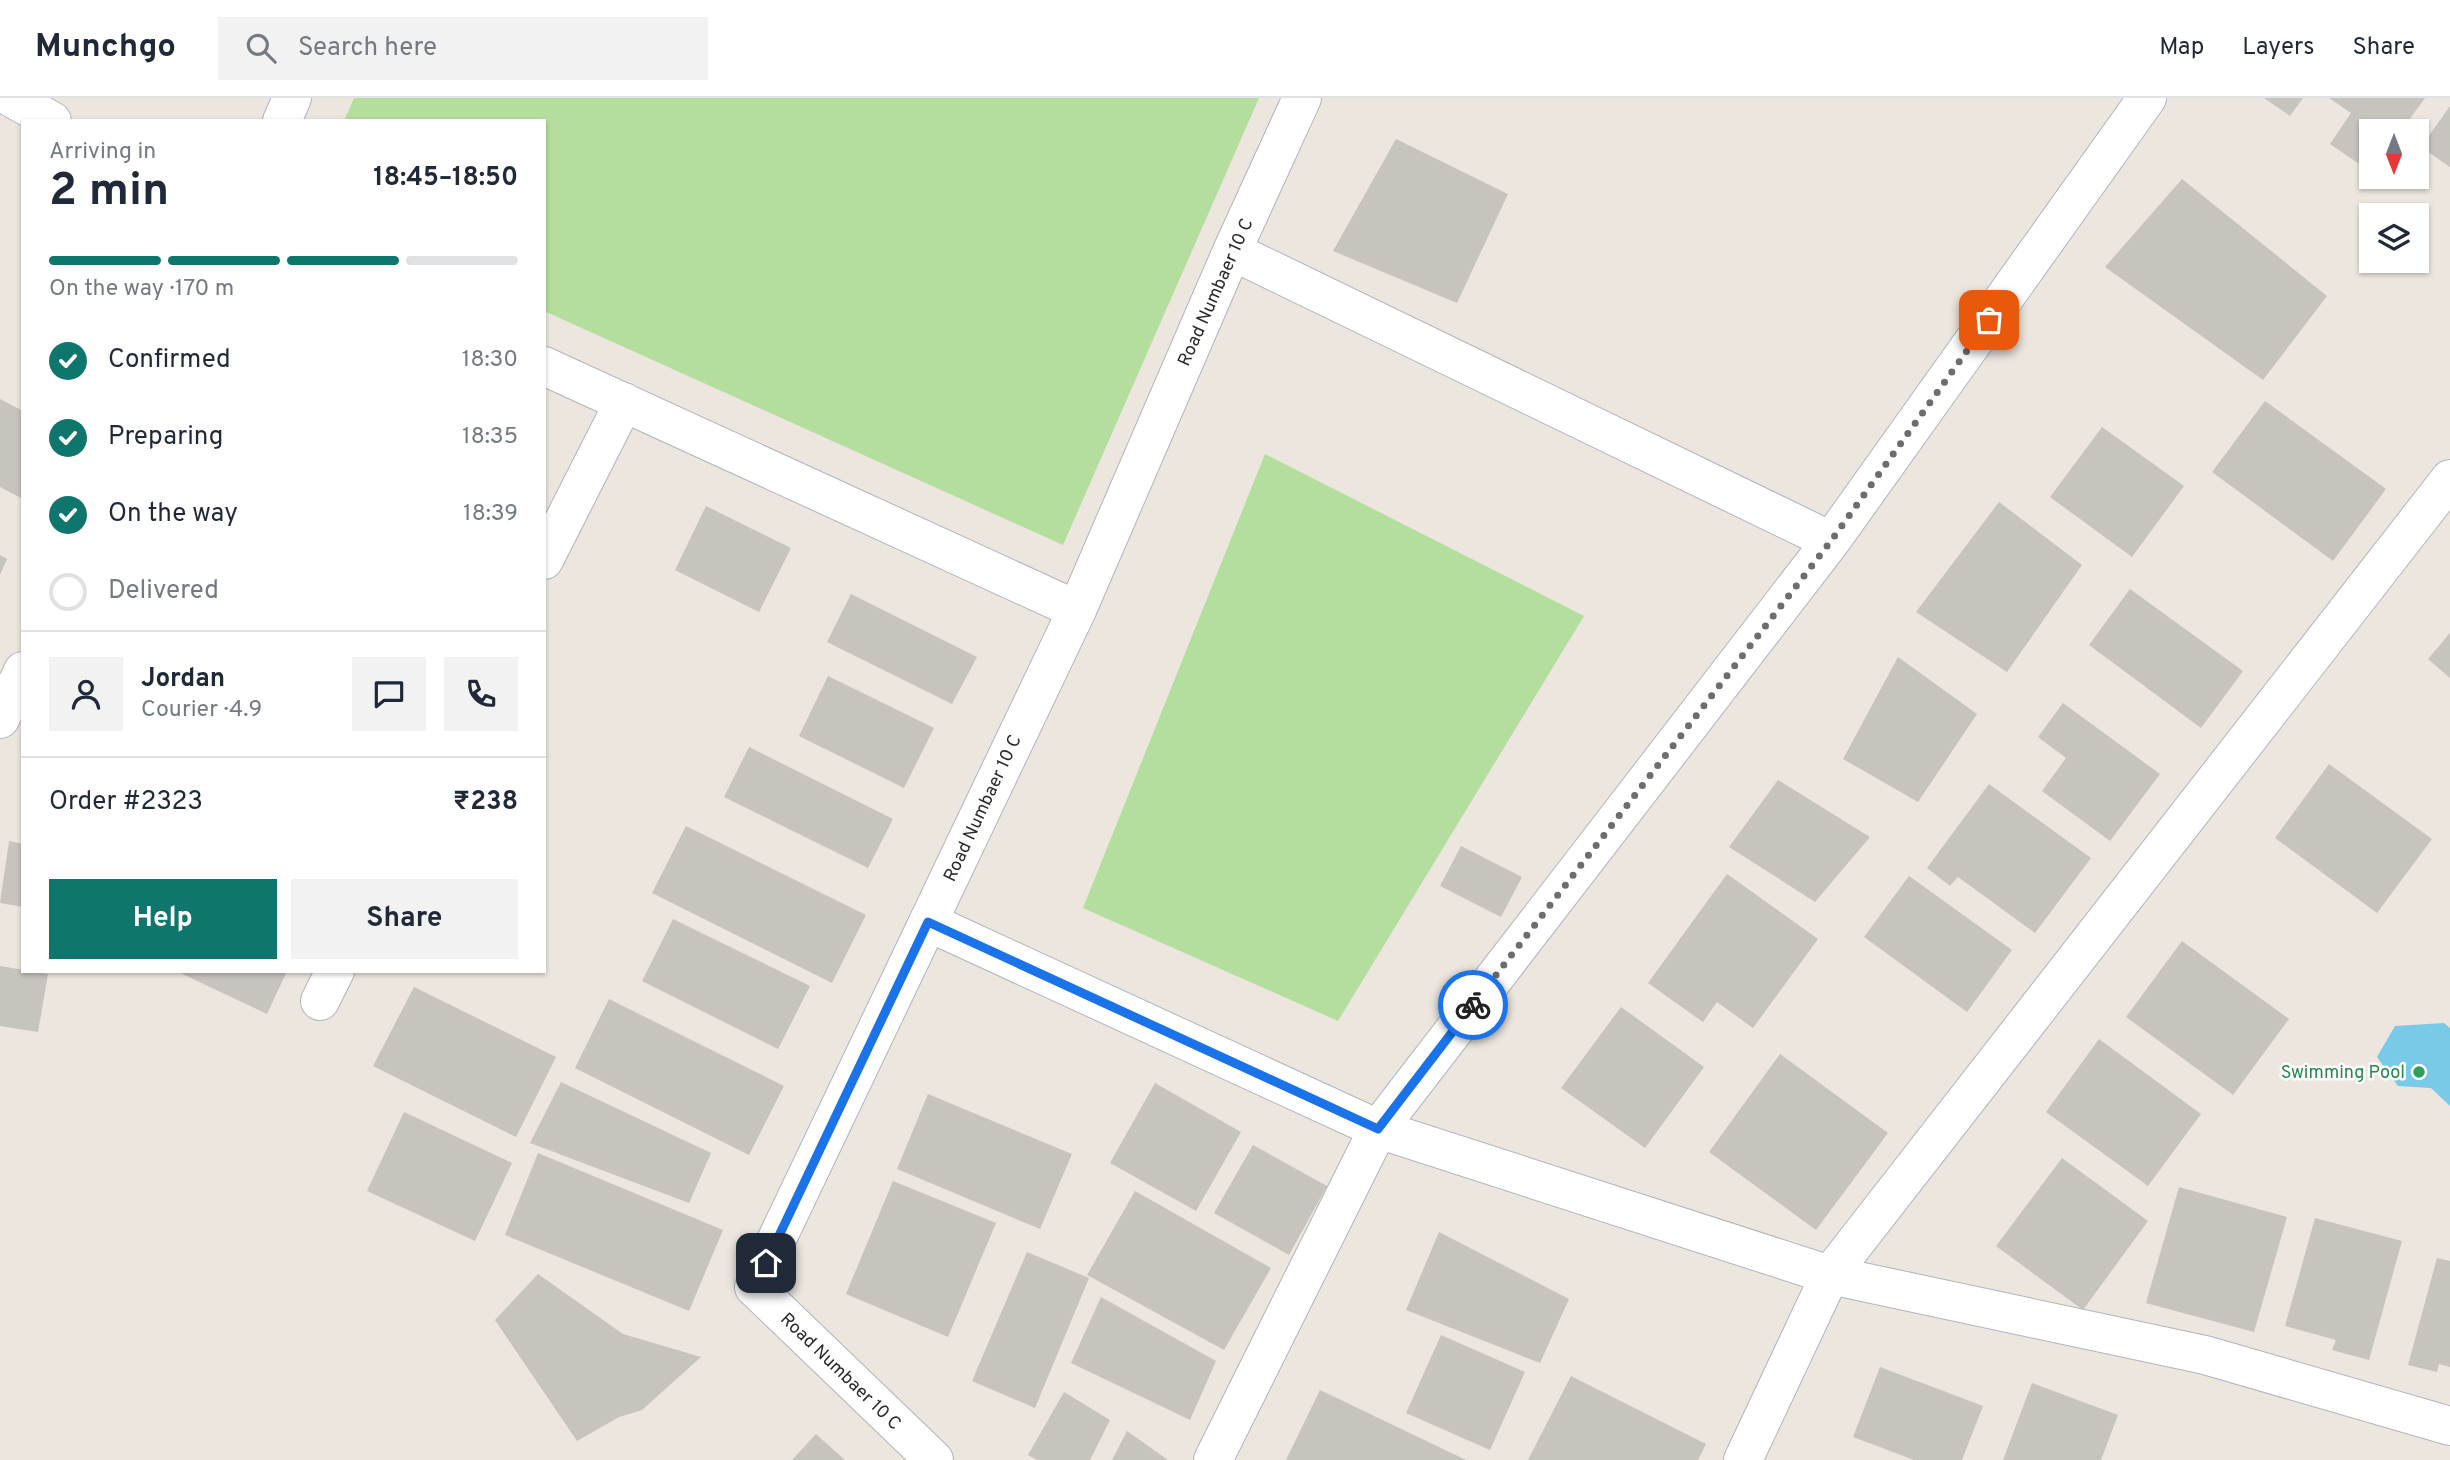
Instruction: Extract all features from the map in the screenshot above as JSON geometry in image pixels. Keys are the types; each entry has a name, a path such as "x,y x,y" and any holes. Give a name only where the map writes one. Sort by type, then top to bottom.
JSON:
{"street":[{"path":"12,98 49,119"},
{"path":"283,119 292,98"},
{"name":"Road Numbaer 10 C","path":"934,1460 754,1287 1077,610 1232,251 1302,98"},
{"path":"1213,1460 1378,1129 1831,541 2147,98"},
{"path":"1232,251 1831,541"},
{"path":"546,367 1077,610"},
{"path":"546,556 624,402"},
{"path":"1743,1460 1830,1275 2450,479"},
{"path":"0,719 21,675"},
{"path":"928,922 1378,1129 1830,1275 2205,1354 2450,1426"}],"green space":[{"path":"354,98 1259,98 1063,545 546,312 546,119 345,119"},
{"path":"1265,454 1584,616 1338,1021 1083,908"}],"water":[{"name":"Swimming Pool","path":"2444,1023 2450,1028 2450,1106 2431,1088 2398,1086 2377,1057 2395,1026"}],"building":[{"path":"2264,98 2303,98 2290,116"},
{"path":"2329,98 2425,98 2410,119 2359,119 2359,164 2330,144 2351,113"},
{"path":"2450,106 2450,167 2429,153 2429,136"},
{"path":"1396,139 1508,194 1457,303 1333,251"},
{"path":"2182,179 2327,296 2263,380 2105,267"},
{"path":"0,399 21,410 21,498 0,487"},
{"path":"2265,401 2386,489 2333,561 2212,472"},
{"path":"2102,427 2184,486 2132,557 2050,497"},
{"path":"1999,502 2082,565 2007,672 1916,612"},
{"path":"706,506 791,548 759,612 675,570"},
{"path":"0,555 7,559 0,575"},
{"path":"2130,589 2243,671 2201,728 2089,645"},
{"path":"851,594 977,657 952,704 827,642"},
{"path":"2450,633 2450,678 2428,659"},
{"path":"1898,657 1977,714 1918,802 1843,759"},
{"path":"828,676 934,728 904,788 799,736"},
{"path":"2063,703 2160,774 2110,841 2042,791 2066,758 2038,737"},
{"path":"749,747 893,819 868,868 724,797"},
{"path":"2329,764 2432,839 2377,913 2275,838"},
{"path":"1778,780 1870,837 1815,902 1729,847"},
{"path":"1989,784 2091,858 2035,933 1958,877 1950,886 1927,868"},
{"path":"686,826 866,915 832,983 652,893"},
{"path":"9,841 21,844 21,907 0,903"},
{"path":"1461,846 1522,877 1501,917 1440,886"},
{"path":"1727,874 1818,939 1753,1028 1717,1002 1703,1022 1648,983"},
{"path":"1909,876 2012,950 1967,1012 1864,937"},
{"path":"673,919 810,986 778,1049 642,981"},
{"path":"2182,941 2289,1019 2233,1095 2126,1017"},
{"path":"0,966 21,970 21,973 48,974 38,1032 0,1026"},
{"path":"180,973 286,973 267,1014"},
{"path":"414,987 556,1057 516,1137 373,1066"},
{"path":"609,999 784,1086 749,1155 575,1068"},
{"path":"1621,1007 1704,1067 1645,1148 1561,1088"},
{"path":"2099,1039 2201,1114 2148,1186 2046,1112"},
{"path":"1780,1054 1888,1133 1816,1230 1709,1152"},
{"path":"561,1082 711,1153 689,1203 530,1143"},
{"path":"1155,1083 1241,1132 1196,1211 1110,1163"},
{"path":"928,1094 1072,1154 1040,1229 897,1169"},
{"path":"404,1112 512,1163 475,1241 367,1191"},
{"path":"1253,1145 1327,1186 1289,1255 1214,1213"},
{"path":"538,1153 723,1230 689,1311 505,1235"},
{"path":"2062,1158 2148,1221 2083,1310 1996,1246"},
{"path":"893,1181 996,1223 948,1337 846,1294"},
{"path":"2179,1187 2287,1217 2254,1332 2146,1303"},
{"path":"1135,1191 1271,1268 1224,1350 1087,1275"},
{"path":"2315,1218 2402,1241 2369,1360 2332,1350 2336,1340 2285,1326"},
{"path":"1439,1232 1569,1299 1540,1363 1406,1310"},
{"path":"1027,1252 1089,1278 1035,1408 972,1381"},
{"path":"2437,1258 2450,1261 2450,1367 2439,1364 2437,1372 2408,1365"},
{"path":"538,1274 623,1334 701,1357 642,1410 619,1417 577,1441 495,1320"},
{"path":"1101,1297 1216,1361 1190,1420 1071,1363"},
{"path":"1441,1335 1525,1372 1490,1450 1406,1413"},
{"path":"1880,1367 1983,1406 1962,1460 1914,1460 1853,1437"},
{"path":"1571,1376 1706,1444 1698,1460 1528,1460"},
{"path":"2032,1383 2118,1415 2101,1460 2003,1460"},
{"path":"1320,1390 1466,1460 1286,1460"},
{"path":"1064,1392 1110,1420 1090,1460 1037,1460 1028,1455"},
{"path":"1127,1431 1168,1460 1112,1460"},
{"path":"816,1434 845,1460 792,1460"}],"way so far":[{"path":"1473,1005 1831,541 1989,320"}],"place":[{"name":"Swimming Pool","path":"2419,1072"}],"route":[{"path":"766,1263 928,922 1378,1129 1473,1005"}]}
